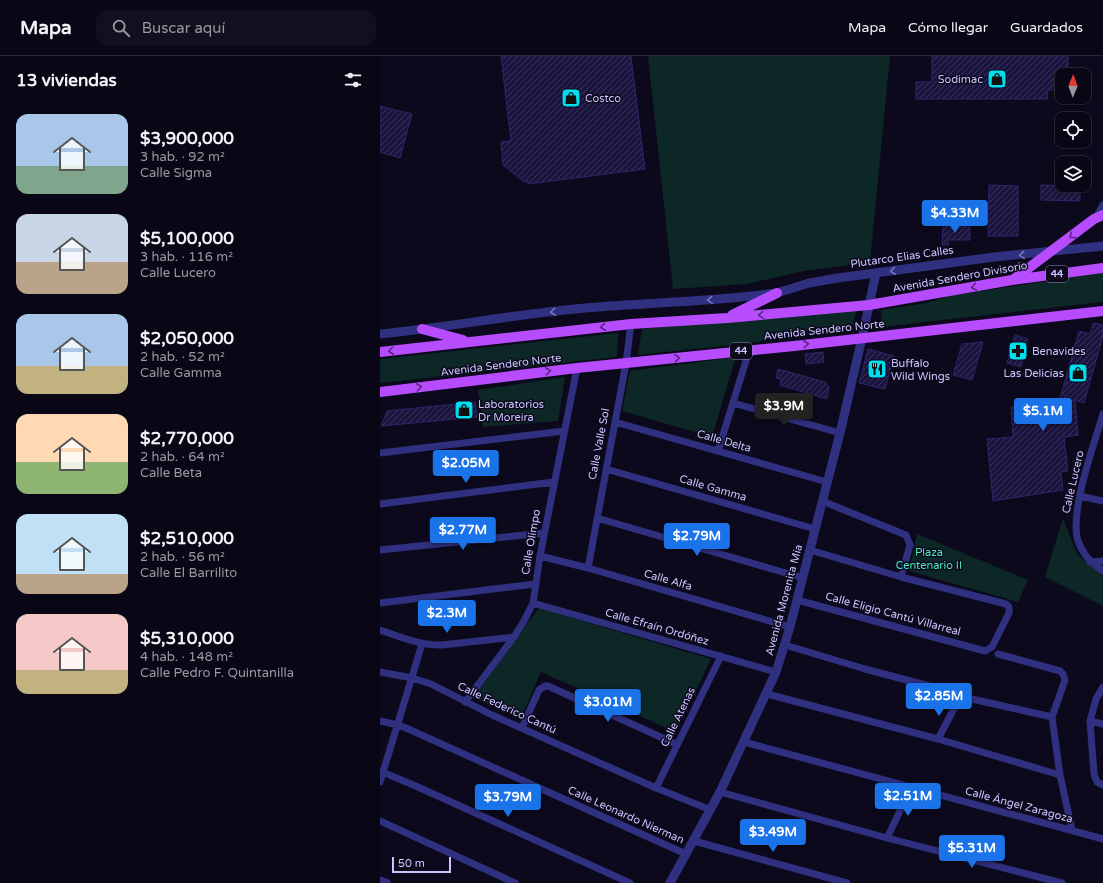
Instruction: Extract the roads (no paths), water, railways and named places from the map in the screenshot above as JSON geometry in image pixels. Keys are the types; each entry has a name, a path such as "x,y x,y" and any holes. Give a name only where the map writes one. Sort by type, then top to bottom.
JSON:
{"main road":[{"path":"1012,280 1099,217"},
{"name":"Avenida Sendero Divisorio","path":"870,305 1012,280 1103,268"},
{"path":"727,318 777,293"},
{"name":"Avenida Sendero Norte","path":"380,352 631,324 727,318 870,305"},
{"name":"Avenida Sendero Norte","path":"381,393 577,368 1103,311"},
{"path":"422,330 469,342"}],"street":[{"path":"1099,217 1103,205"},
{"name":"Plutarco Elias Calles","path":"777,293 809,283 876,273 994,257 1049,253 1103,246"},
{"name":"Avenida Morenita Mía","path":"670,883 711,810 767,694 776,672 790,627 840,433 876,273"},
{"path":"380,334 422,330 584,308 730,299 777,293"},
{"name":"Calle Valle Sol","path":"588,568 626,363 631,324"},
{"path":"718,451 749,350"},
{"name":"Calle Olimpo","path":"465,702 514,637 533,603 544,534 577,368"},
{"path":"733,403 840,433"},
{"name":"Calle Lucero","path":"1103,414 1087,466 1075,521 1078,542 1090,562 1103,571"},
{"name":"Calle Delta","path":"615,422 827,482"},
{"path":"380,453 564,431"},
{"name":"Calle Gamma","path":"606,469 815,529"},
{"path":"380,504 554,482"},
{"path":"1080,496 1103,501"},
{"path":"810,550 901,577 910,546 906,535 822,501"},
{"path":"597,518 802,578"},
{"path":"380,550 544,534"},
{"name":"Calle Alfa","path":"540,556 588,568 790,627"},
{"path":"1090,562 1103,561"},
{"name":"Calle Eligio Cantú Villarreal","path":"797,600 928,634 982,650 988,650 992,647 1009,613 1009,607 1006,604 901,577"},
{"path":"380,603 535,584"},
{"name":"Calle Efraín Ordóñez","path":"533,603 776,672"},
{"path":"380,630 422,644 442,645 514,637"},
{"path":"380,782 382,771 398,725 422,644"},
{"path":"785,645 865,669 956,693 958,696 958,701 938,739"},
{"path":"998,654 1060,671 1064,676 1065,680 1052,717 1060,775 1072,830"},
{"name":"Calle Atenas","path":"656,788 676,744 721,656"},
{"name":"Calle Federico Cantú","path":"380,672 412,678 431,684 465,702 522,728 656,788 711,810"},
{"path":"522,728 539,690 545,686 552,687 676,744"},
{"path":"1103,687 1096,699 1090,721 1094,774 1097,782 1103,786"},
{"path":"767,694 938,739 1060,775"},
{"path":"972,699 1052,717"},
{"name":"Calle Leonardo Nierman","path":"380,721 398,725 686,854"},
{"path":"1090,721 1103,724"},
{"name":"Calle Ángel Zaragoza","path":"744,742 1103,839"},
{"path":"382,771 630,883"},
{"path":"887,838 911,788"},
{"path":"720,792 887,838 1062,883"},
{"path":"380,821 515,883"},
{"path":"694,841 847,883"},
{"path":"380,881 386,883"}],"place":[{"name":"Sodimac","path":"997,79"},
{"name":"Costco","path":"571,98"},
{"name":"Benavides","path":"1018,351"},
{"name":"Buffalo Wild Wings","path":"877,369"},
{"name":"Las Delicias","path":"1078,373"},
{"name":"Laboratorios Dr Moreira","path":"464,410"}],"park label":[{"name":"Plaza Centenario II","path":"929,558"}]}
